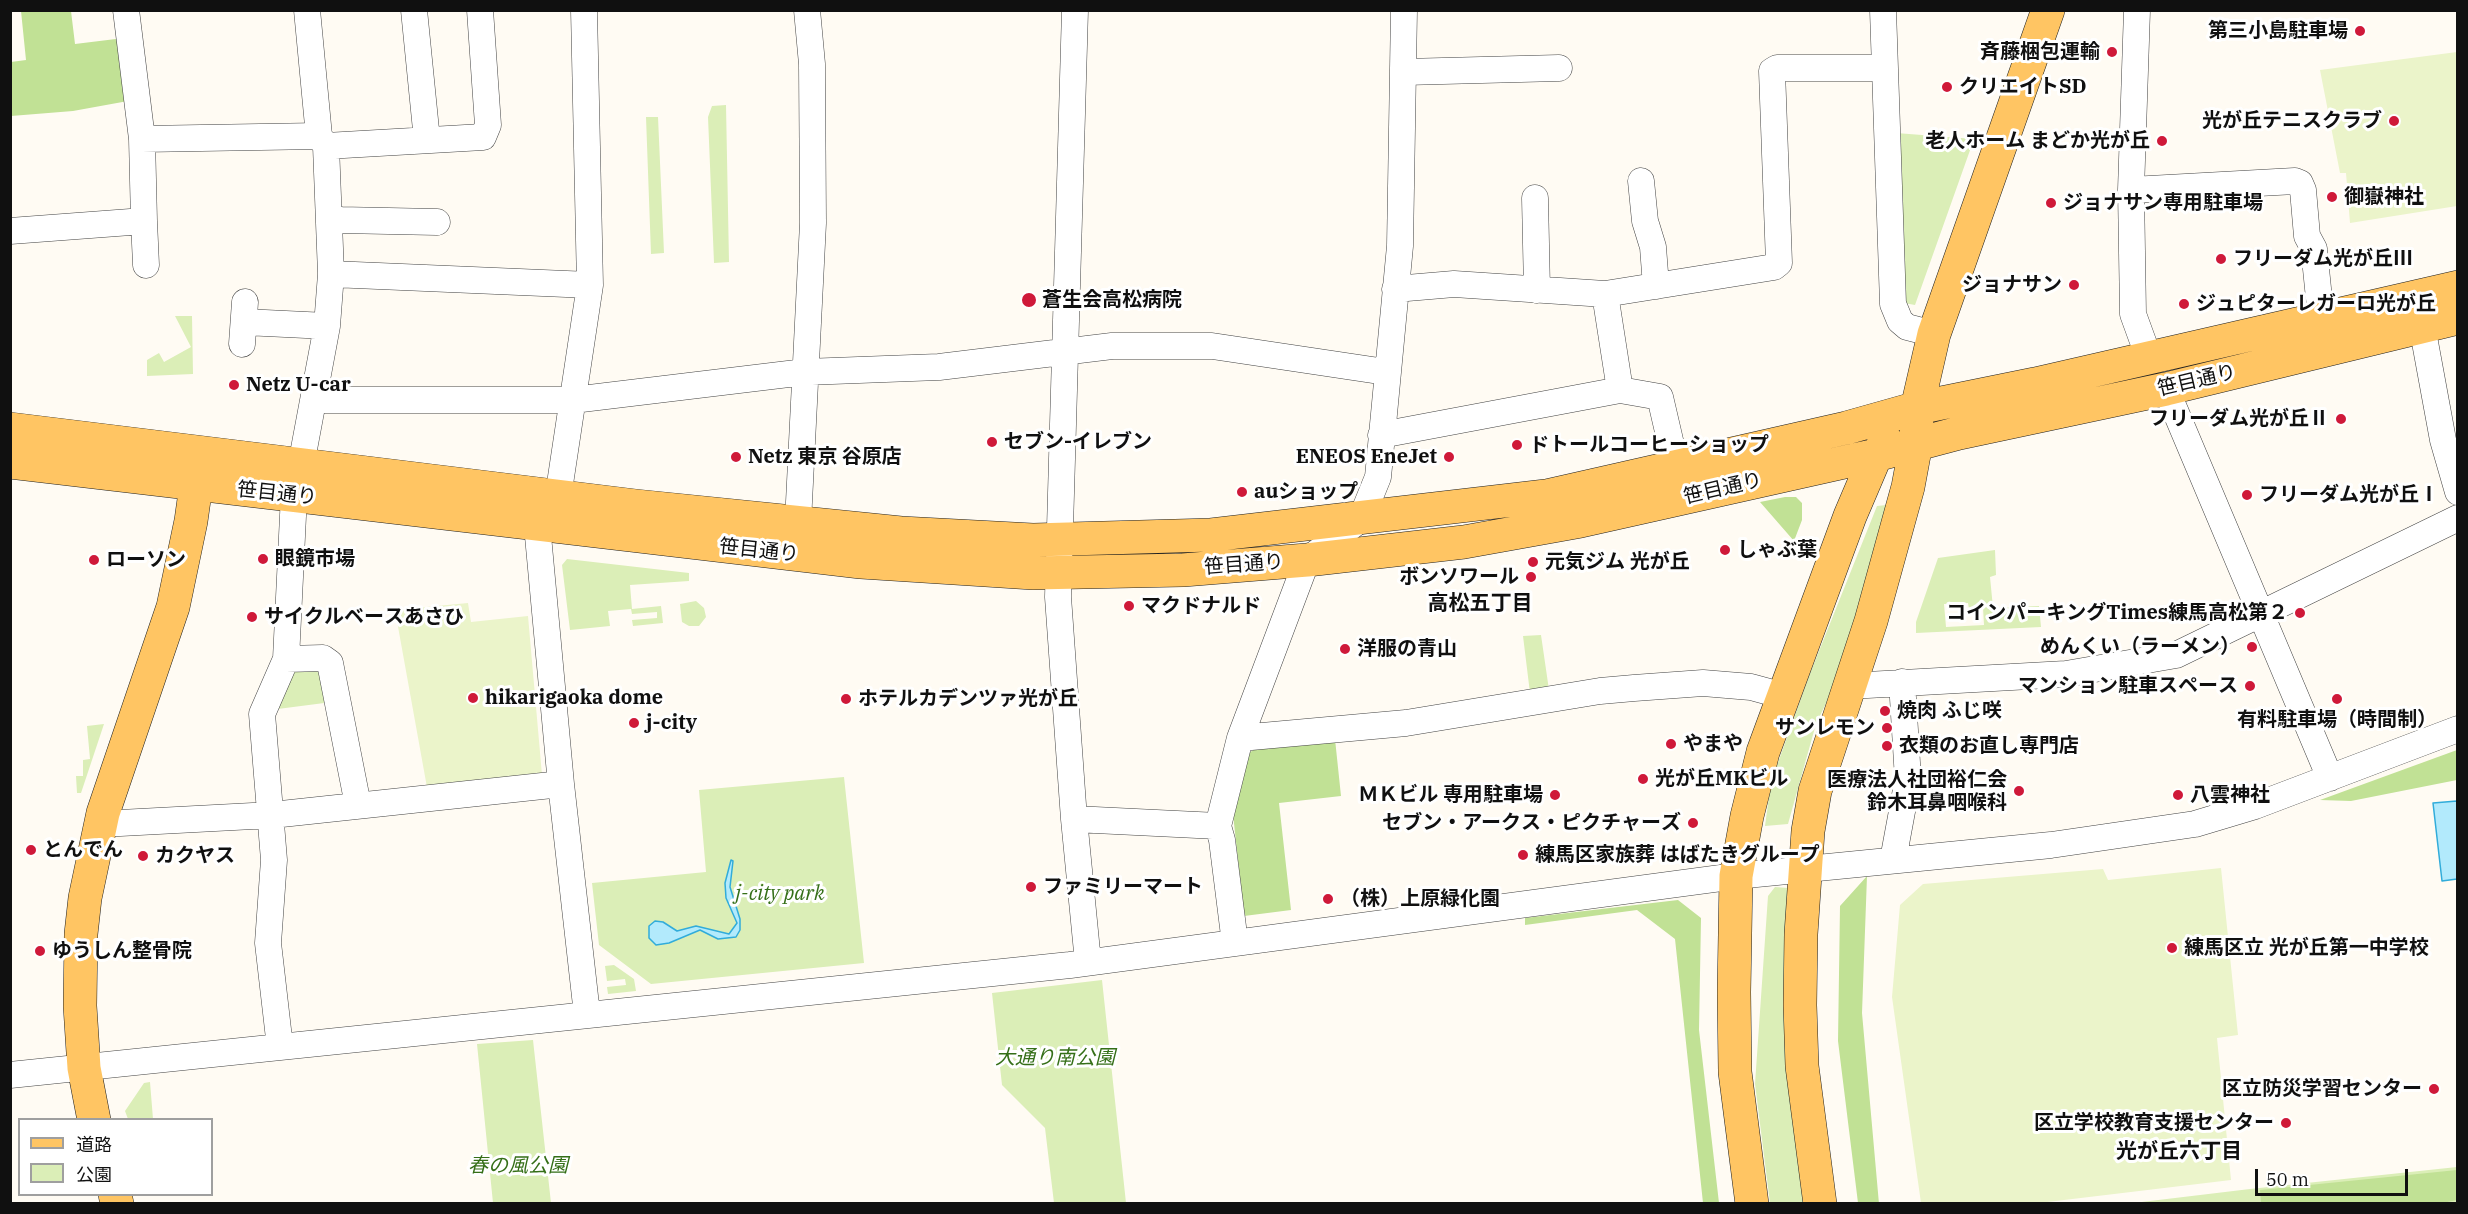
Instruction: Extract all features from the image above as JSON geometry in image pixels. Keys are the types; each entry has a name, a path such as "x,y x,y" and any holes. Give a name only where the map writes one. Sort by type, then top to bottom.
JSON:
{"main road":[{"path":"1820,1203 1802,1066 1801,934 1808,831 1815,790 1871,621 1908,487 1916,444 1917,408 1934,334 2048,10"},
{"name":"笹目通り","path":"10,462 196,485 297,480 558,497 901,533 1033,540 1211,535 1546,496 1850,427 1917,408 2150,358 2457,287"},
{"name":"笹目通り","path":"10,429 201,451 297,480 537,525 861,562 971,570 1059,572 1189,569 1307,560 1472,541 1551,527 2166,389 2457,318"},
{"path":"1752,1203 1735,1072 1736,876 1747,816 1763,752 1876,455 1917,408"},
{"path":"94,1118 84,1068 79,980 81,934 101,824 166,632 191,521 201,451"}],"street":[{"path":"126,10 142,140 146,265"},
{"path":"280,1047 268,943 274,860 262,714 286,659 297,480 327,326 331,274 330,217 307,10"},
{"path":"414,10 427,140"},
{"path":"142,140 427,140 483,136 488,125 480,10"},
{"path":"558,497 590,285 585,10"},
{"path":"798,522 813,223 812,64 807,10"},
{"path":"1075,10 1059,572 1074,819 1088,962"},
{"path":"1235,943 1222,840 1218,826 1240,738 1307,560 1360,519 1378,477 1386,372 1400,246 1404,10"},
{"path":"1883,10 1893,304 1900,321 1907,327 1934,334"},
{"path":"2136,10 2132,190 2133,314 2150,358"},
{"path":"1404,72 1559,68"},
{"path":"1395,289 1454,284 1605,294 1774,267 1779,264 1772,71 1777,68 1885,68"},
{"path":"1641,181 1645,221 1653,247 1656,286"},
{"path":"2132,190 2300,183 2303,190 2307,236 2314,249 2321,318"},
{"path":"1535,198 1537,290"},
{"path":"330,217 340,220 437,222"},
{"path":"10,231 144,221"},
{"path":"331,274 590,285"},
{"path":"1605,294 1620,390"},
{"path":"244,323 327,326"},
{"path":"2422,326 2443,440 2457,492"},
{"path":"314,400 573,400 805,372 939,367 1112,346 1212,346 1386,372"},
{"path":"2166,389 2330,778"},
{"path":"1381,435 1620,390 1660,397 1676,466"},
{"path":"1849,686 2066,674 2175,655 2457,518"},
{"path":"537,525 561,784 587,1014"},
{"path":"286,659 323,658 330,663 358,805"},
{"path":"1893,860 1908,779 1902,682"},
{"path":"1240,738 1406,723 1600,691 1634,688 1703,683 1751,687 1784,696"},
{"path":"10,1076 1088,962 1736,876 2052,845 2195,824 2255,807 2457,729"},
{"path":"101,824 272,815 561,784"},
{"path":"1074,819 1218,826"}],"green space":[{"path":"21,11 71,11 75,44 124,38 128,101 73,111 11,116 11,62 26,60"},
{"name":"光が丘テニスクラブ","path":"2457,52 2457,206 2350,223 2346,173 2340,173 2320,70"},
{"path":"726,105 729,262 714,263 708,117 712,106"},
{"path":"646,117 658,117 664,253 651,254"},
{"path":"1896,133 1974,139 1915,305 1904,303"},
{"path":"175,316 192,316 193,374 147,376 147,360 159,353 164,362 191,347"},
{"path":"1796,497 1802,503 1802,520 1794,541 1760,502"},
{"path":"1896,504 1845,664 1816,724 1788,824 1765,826 1771,782 1809,676 1877,506"},
{"path":"1995,550 1996,575 1990,577 1993,608 2039,606 2041,627 1916,633 1916,622 1938,558","holes":["1968,603 1969,609 1983,608 1984,625 1946,627 1944,604"]},
{"path":"567,559 689,573 689,581 630,585 632,609 661,606 663,623 633,626 632,620 657,618 657,612 632,614 631,609 608,611 610,626 570,630 562,565"},
{"path":"696,601 704,608 706,617 699,626 689,626 682,622 680,604"},
{"name":"hikarigaoka dome","path":"468,603 471,622 528,616 542,775 428,793 395,610"},
{"path":"1541,635 1549,690 1530,693 1523,636"},
{"path":"316,665 332,702 270,710 279,694 286,693 287,680 294,667"},
{"path":"104,724 81,793 77,793 76,776 83,776 83,760 90,759 87,726"},
{"path":"1335,739 1341,796 1279,803 1291,910 1244,916 1233,814 1249,753 1259,746"},
{"path":"2457,750 2457,780 2351,801 2320,800"},
{"name":"j-city park","path":"844,777 864,963 651,984 599,945 592,883 706,872 699,790"},
{"name":"練馬区立 光が丘第一中学校","path":"2221,868 2238,1035 2217,1038 2231,1180 2039,1203 1921,1203 1892,997 1900,905 1923,884 2103,869 2108,880"},
{"path":"1867,876 1862,1013 1879,1204 1858,1203 1838,1041 1840,906"},
{"path":"1775,887 1788,888 1807,1203 1770,1203 1755,1084 1768,896"},
{"path":"1678,900 1701,918 1699,1030 1719,1203 1703,1203 1675,939 1637,910 1525,925 1525,918"},
{"path":"614,965 634,979 636,991 608,994 607,987 626,985 625,979 607,981 605,966"},
{"name":"大通り南公園","path":"1102,980 1126,1203 1054,1203 1045,1128 1002,1085 992,993"},
{"name":"春の風公園","path":"533,1040 551,1203 493,1203 477,1044"},
{"path":"150,1082 153,1118 128,1118 125,1111 144,1083"},
{"path":"2457,1167 2457,1203 2125,1204 2250,1189"},
{"path":"2457,1170 2457,1200 2438,1204 2261,1203 2260,1190"}],"water":[{"path":"2457,801 2457,879 2442,881 2433,803"},
{"path":"731,860 733,861 730,887 740,919 740,930 736,937 718,939 700,930 669,943 656,945 649,938 649,926 655,921 663,922 677,931 696,926 729,934 737,923 726,898 725,883"}],"place":[{"name":"第三小島駐車場","path":"2360,31"},
{"name":"斉藤梱包運輸","path":"2112,52"},
{"name":"クリエイトSD","path":"1947,87"},
{"name":"光が丘テニスクラブ","path":"2394,121"},
{"name":"老人ホーム まどか光が丘","path":"2162,141"},
{"name":"御嶽神社","path":"2332,197"},
{"name":"ジョナサン専用駐車場","path":"2051,203"},
{"name":"フリーダム光が丘Ⅲ","path":"2221,259"},
{"name":"ジョナサン","path":"2074,285"},
{"name":"蒼生会高松病院","path":"1029,300"},
{"name":"ジュピターレガーロ光が丘","path":"2184,304"},
{"name":"Netz U-car","path":"234,385"},
{"name":"フリーダム光が丘Ⅱ","path":"2341,419"},
{"name":"セブン-イレブン","path":"992,442"},
{"name":"ドトールコーヒーショップ","path":"1517,445"},
{"name":"Netz 東京 谷原店","path":"736,457"},
{"name":"ENEOS EneJet","path":"1449,457"},
{"name":"auショップ","path":"1242,492"},
{"name":"フリーダム光が丘Ⅰ","path":"2247,495"},
{"name":"しゃぶ葉","path":"1725,550"},
{"name":"眼鏡市場","path":"263,559"},
{"name":"ローソン","path":"94,560"},
{"name":"元気ジム 光が丘","path":"1533,562"},
{"name":"ボンソワール","path":"1531,577"},
{"name":"マクドナルド","path":"1129,606"},
{"name":"コインパーキングTimes練馬高松第２","path":"2300,613"},
{"name":"サイクルベースあさひ","path":"252,617"},
{"name":"めんくい（ラーメン）","path":"2252,647"},
{"name":"洋服の青山","path":"1345,649"},
{"name":"マンション駐車スペース","path":"2250,686"},
{"name":"hikarigaoka dome","path":"473,698"},
{"name":"ホテルカデンツァ光が丘","path":"846,699"},
{"name":"有料駐車場（時間制）","path":"2337,699"},
{"name":"焼肉 ふじ咲","path":"1885,711"},
{"name":"j-city","path":"634,723"},
{"name":"サンレモン","path":"1887,728"},
{"name":"やまや","path":"1671,744"},
{"name":"衣類のお直し専門店","path":"1887,746"},
{"name":"光が丘MKビル","path":"1643,779"},
{"name":"医療法人社団裕仁会 鈴木耳鼻咽喉科","path":"2019,791"},
{"name":"ＭＫビル 専用駐車場","path":"1555,795"},
{"name":"八雲神社","path":"2178,795"},
{"name":"セブン・アークス・ピクチャーズ","path":"1693,823"},
{"name":"とんでん","path":"31,850"},
{"name":"練馬区家族葬 はばたきグループ","path":"1523,855"},
{"name":"カクヤス","path":"143,856"},
{"name":"ファミリーマート","path":"1031,887"},
{"name":"（株）上原緑化園","path":"1328,899"},
{"name":"練馬区立 光が丘第一中学校","path":"2172,948"},
{"name":"ゆうしん整骨院","path":"40,951"},
{"name":"区立防災学習センター","path":"2434,1089"},
{"name":"区立学校教育支援センター","path":"2286,1123"}],"district":[{"name":"高松五丁目","path":"1480,604"},
{"name":"光が丘六丁目","path":"2179,1152"}]}
